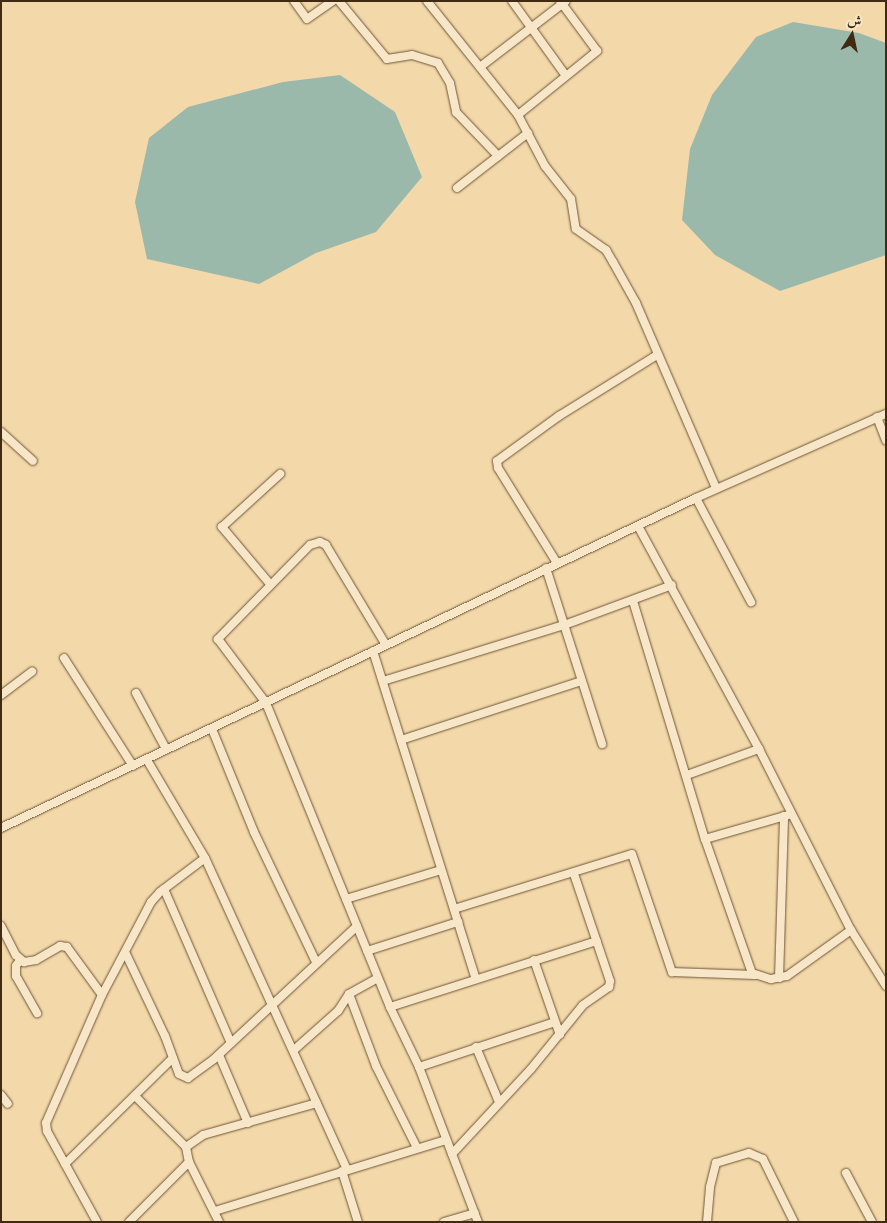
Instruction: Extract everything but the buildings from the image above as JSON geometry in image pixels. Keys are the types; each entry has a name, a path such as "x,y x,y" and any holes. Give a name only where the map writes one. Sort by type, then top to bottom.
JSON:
{"street":[{"path":"294,1 307,19 333,1"},
{"path":"339,1 387,59 412,55 438,64 450,83 456,112 498,156"},
{"path":"427,1 518,115 545,166 571,199 576,229 606,250 636,303 716,488"},
{"path":"512,1 566,76"},
{"path":"480,67 562,2 597,51 518,115"},
{"path":"457,188 528,133"},
{"path":"557,563 498,468 497,461 567,411 657,355"},
{"path":"1,828 716,488 886,414"},
{"path":"877,417 886,440"},
{"path":"1,432 34,461"},
{"path":"270,584 222,527 280,474"},
{"path":"696,498 751,602"},
{"path":"638,526 672,585 794,814 851,930 886,986"},
{"path":"386,645 326,545 320,542 310,545 218,639 266,703 390,1007 419,1067 478,1222"},
{"path":"546,568 602,744"},
{"path":"383,682 564,625 634,601 672,585"},
{"path":"634,601 706,839 750,967 755,975"},
{"path":"373,651 476,979"},
{"path":"64,658 133,766"},
{"path":"1,695 32,672"},
{"path":"401,740 582,681"},
{"path":"136,692 166,749"},
{"path":"212,729 254,832 316,962"},
{"path":"687,775 759,749"},
{"path":"147,760 205,858 273,1003 344,1170 358,1222"},
{"path":"706,839 794,814"},
{"path":"780,978 784,816"},
{"path":"454,909 634,855 672,972 755,975 780,978 794,972 851,930"},
{"path":"97,1222 65,1164 46,1123 102,995 126,954 151,902 164,889 205,858"},
{"path":"346,899 442,870"},
{"path":"452,1154 560,1035 583,1005 610,984 574,874"},
{"path":"164,889 231,1043"},
{"path":"368,951 458,922"},
{"path":"1,926 20,960"},
{"path":"126,954 179,1074 188,1078 219,1055 316,962 357,926"},
{"path":"390,1007 597,940"},
{"path":"20,960 36,960 64,946 102,995"},
{"path":"20,960 16,966 16,976 38,1013"},
{"path":"534,960 560,1035"},
{"path":"294,1050 338,1010 350,994 378,978"},
{"path":"350,994 376,1066 417,1148"},
{"path":"419,1067 556,1022"},
{"path":"476,1047 499,1102"},
{"path":"219,1055 248,1123"},
{"path":"65,1164 136,1097 173,1058"},
{"path":"1,1094 8,1104"},
{"path":"136,1097 186,1147 189,1162 215,1211 218,1222"},
{"path":"186,1147 203,1136 317,1103"},
{"path":"215,1211 446,1140"},
{"path":"707,1222 710,1187 716,1164 753,1153 763,1159 794,1222"},
{"path":"130,1222 189,1162"},
{"path":"846,1173 872,1222"},
{"path":"444,1222 475,1213"}],"shaded area":[{"path":"793,22 859,33 886,43 886,255 780,291 715,255 682,220 690,149 712,95 756,37"},
{"path":"340,75 395,112 422,177 376,232 316,253 259,284 147,259 135,202 149,138 188,107 283,82"}]}
